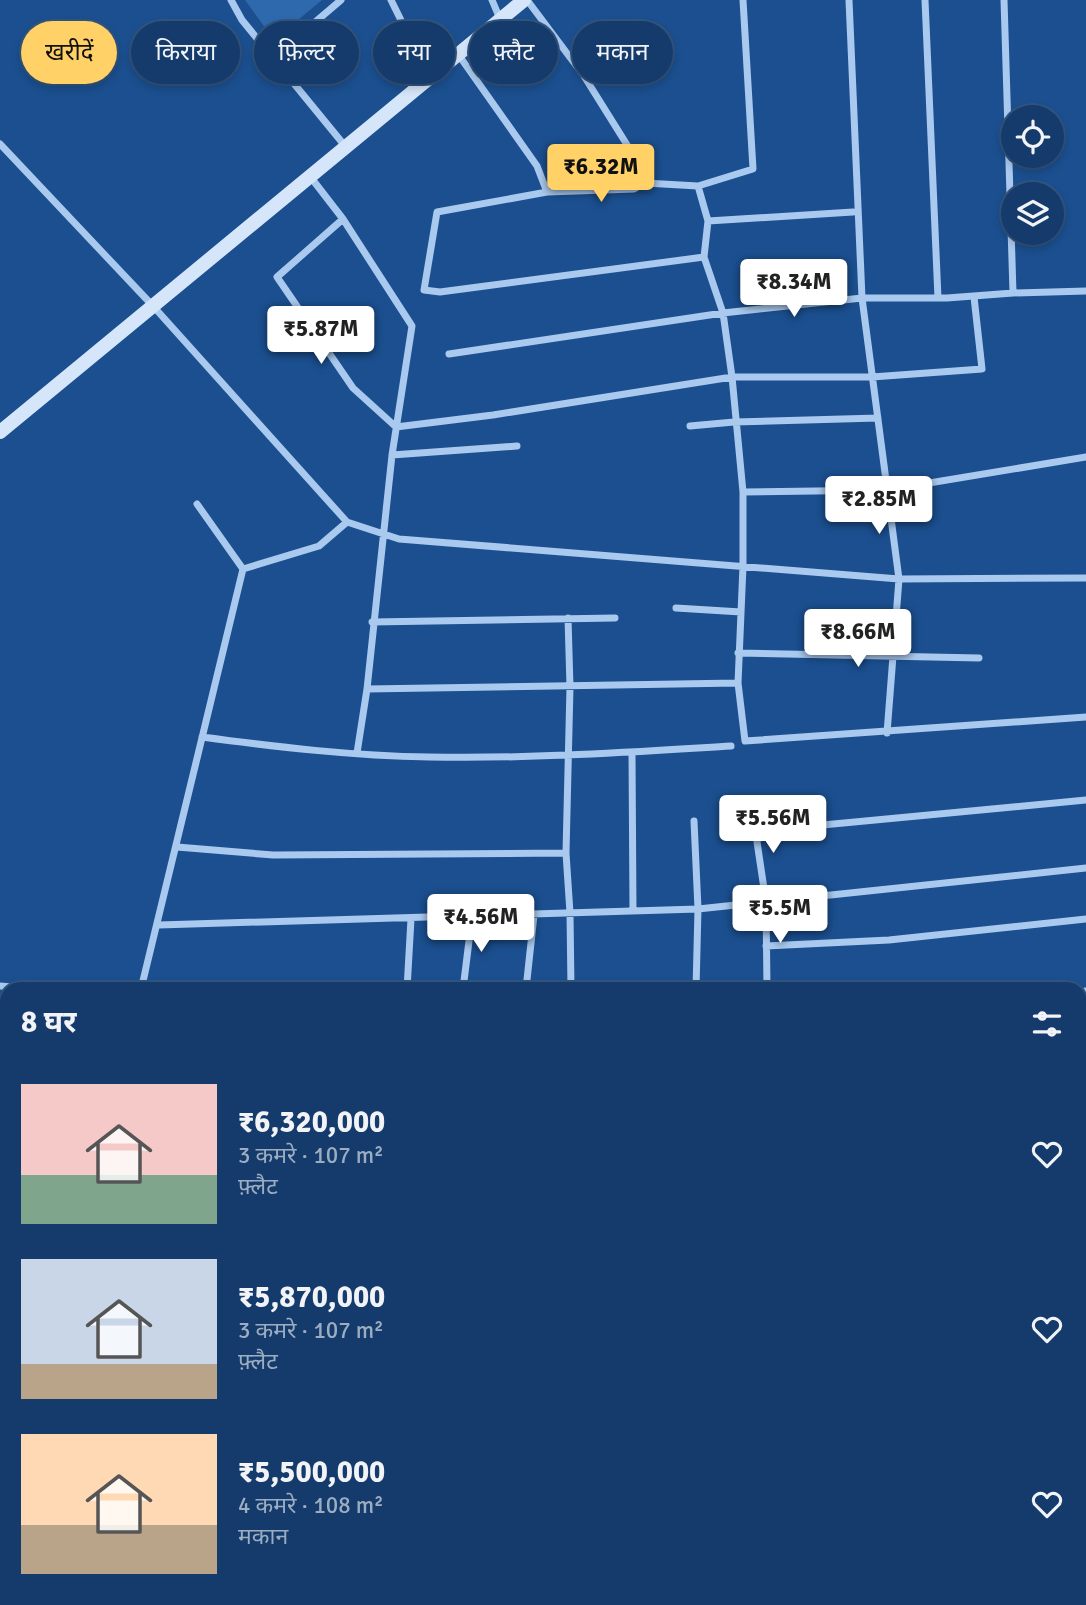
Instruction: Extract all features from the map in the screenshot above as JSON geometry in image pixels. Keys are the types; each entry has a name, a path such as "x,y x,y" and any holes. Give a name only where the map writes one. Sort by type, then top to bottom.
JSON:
{"street":[{"path":"231,0 254,35"},
{"path":"316,21 341,0"},
{"path":"391,0 401,21"},
{"path":"492,0 500,19"},
{"path":"455,56 525,0 584,76 643,172 645,183"},
{"path":"704,257 440,292 424,290 437,212 547,192 634,188 645,183 698,186 753,169 743,0"},
{"path":"849,0 862,298 899,579 887,733"},
{"path":"925,0 938,298"},
{"path":"1004,0 1013,293"},
{"path":"458,54 537,166 547,192"},
{"path":"294,84 345,146"},
{"path":"0,432 420,84"},
{"path":"0,144 153,306 347,522 399,539 899,579 1086,578"},
{"path":"309,175 343,219 411,326 382,533 367,689 357,753"},
{"path":"698,186 708,221 704,257 723,313 743,492 738,683 745,741 1086,717"},
{"path":"708,221 853,212"},
{"path":"343,219 277,277 354,388 396,427 493,415 732,377 873,377 982,369 974,297"},
{"path":"449,354 723,313 862,298 974,297 1086,290"},
{"path":"690,426 734,422 878,418"},
{"path":"392,454 517,446"},
{"path":"743,492 887,491 1086,457"},
{"path":"143,982 159,925 243,569 197,504"},
{"path":"243,569 319,546 347,522"},
{"path":"676,608 741,612"},
{"path":"568,618 570,687 566,853 570,914 570,982"},
{"path":"372,622 615,618"},
{"path":"738,653 979,658"},
{"path":"367,689 738,683"},
{"path":"202,737 357,753 429,757 569,755 731,746"},
{"path":"632,752 633,911"},
{"path":"767,982 766,902 757,842 760,831 1086,800"},
{"path":"694,821 698,909 696,982"},
{"path":"177,847 273,855 566,853"},
{"path":"159,925 698,909 1086,868"},
{"path":"527,982 534,915"},
{"path":"464,982 472,917"},
{"path":"407,982 411,919"},
{"path":"765,946 889,940 1086,919"}],"shaded area":[{"path":"245,0 322,0 297,21 260,21"}]}
